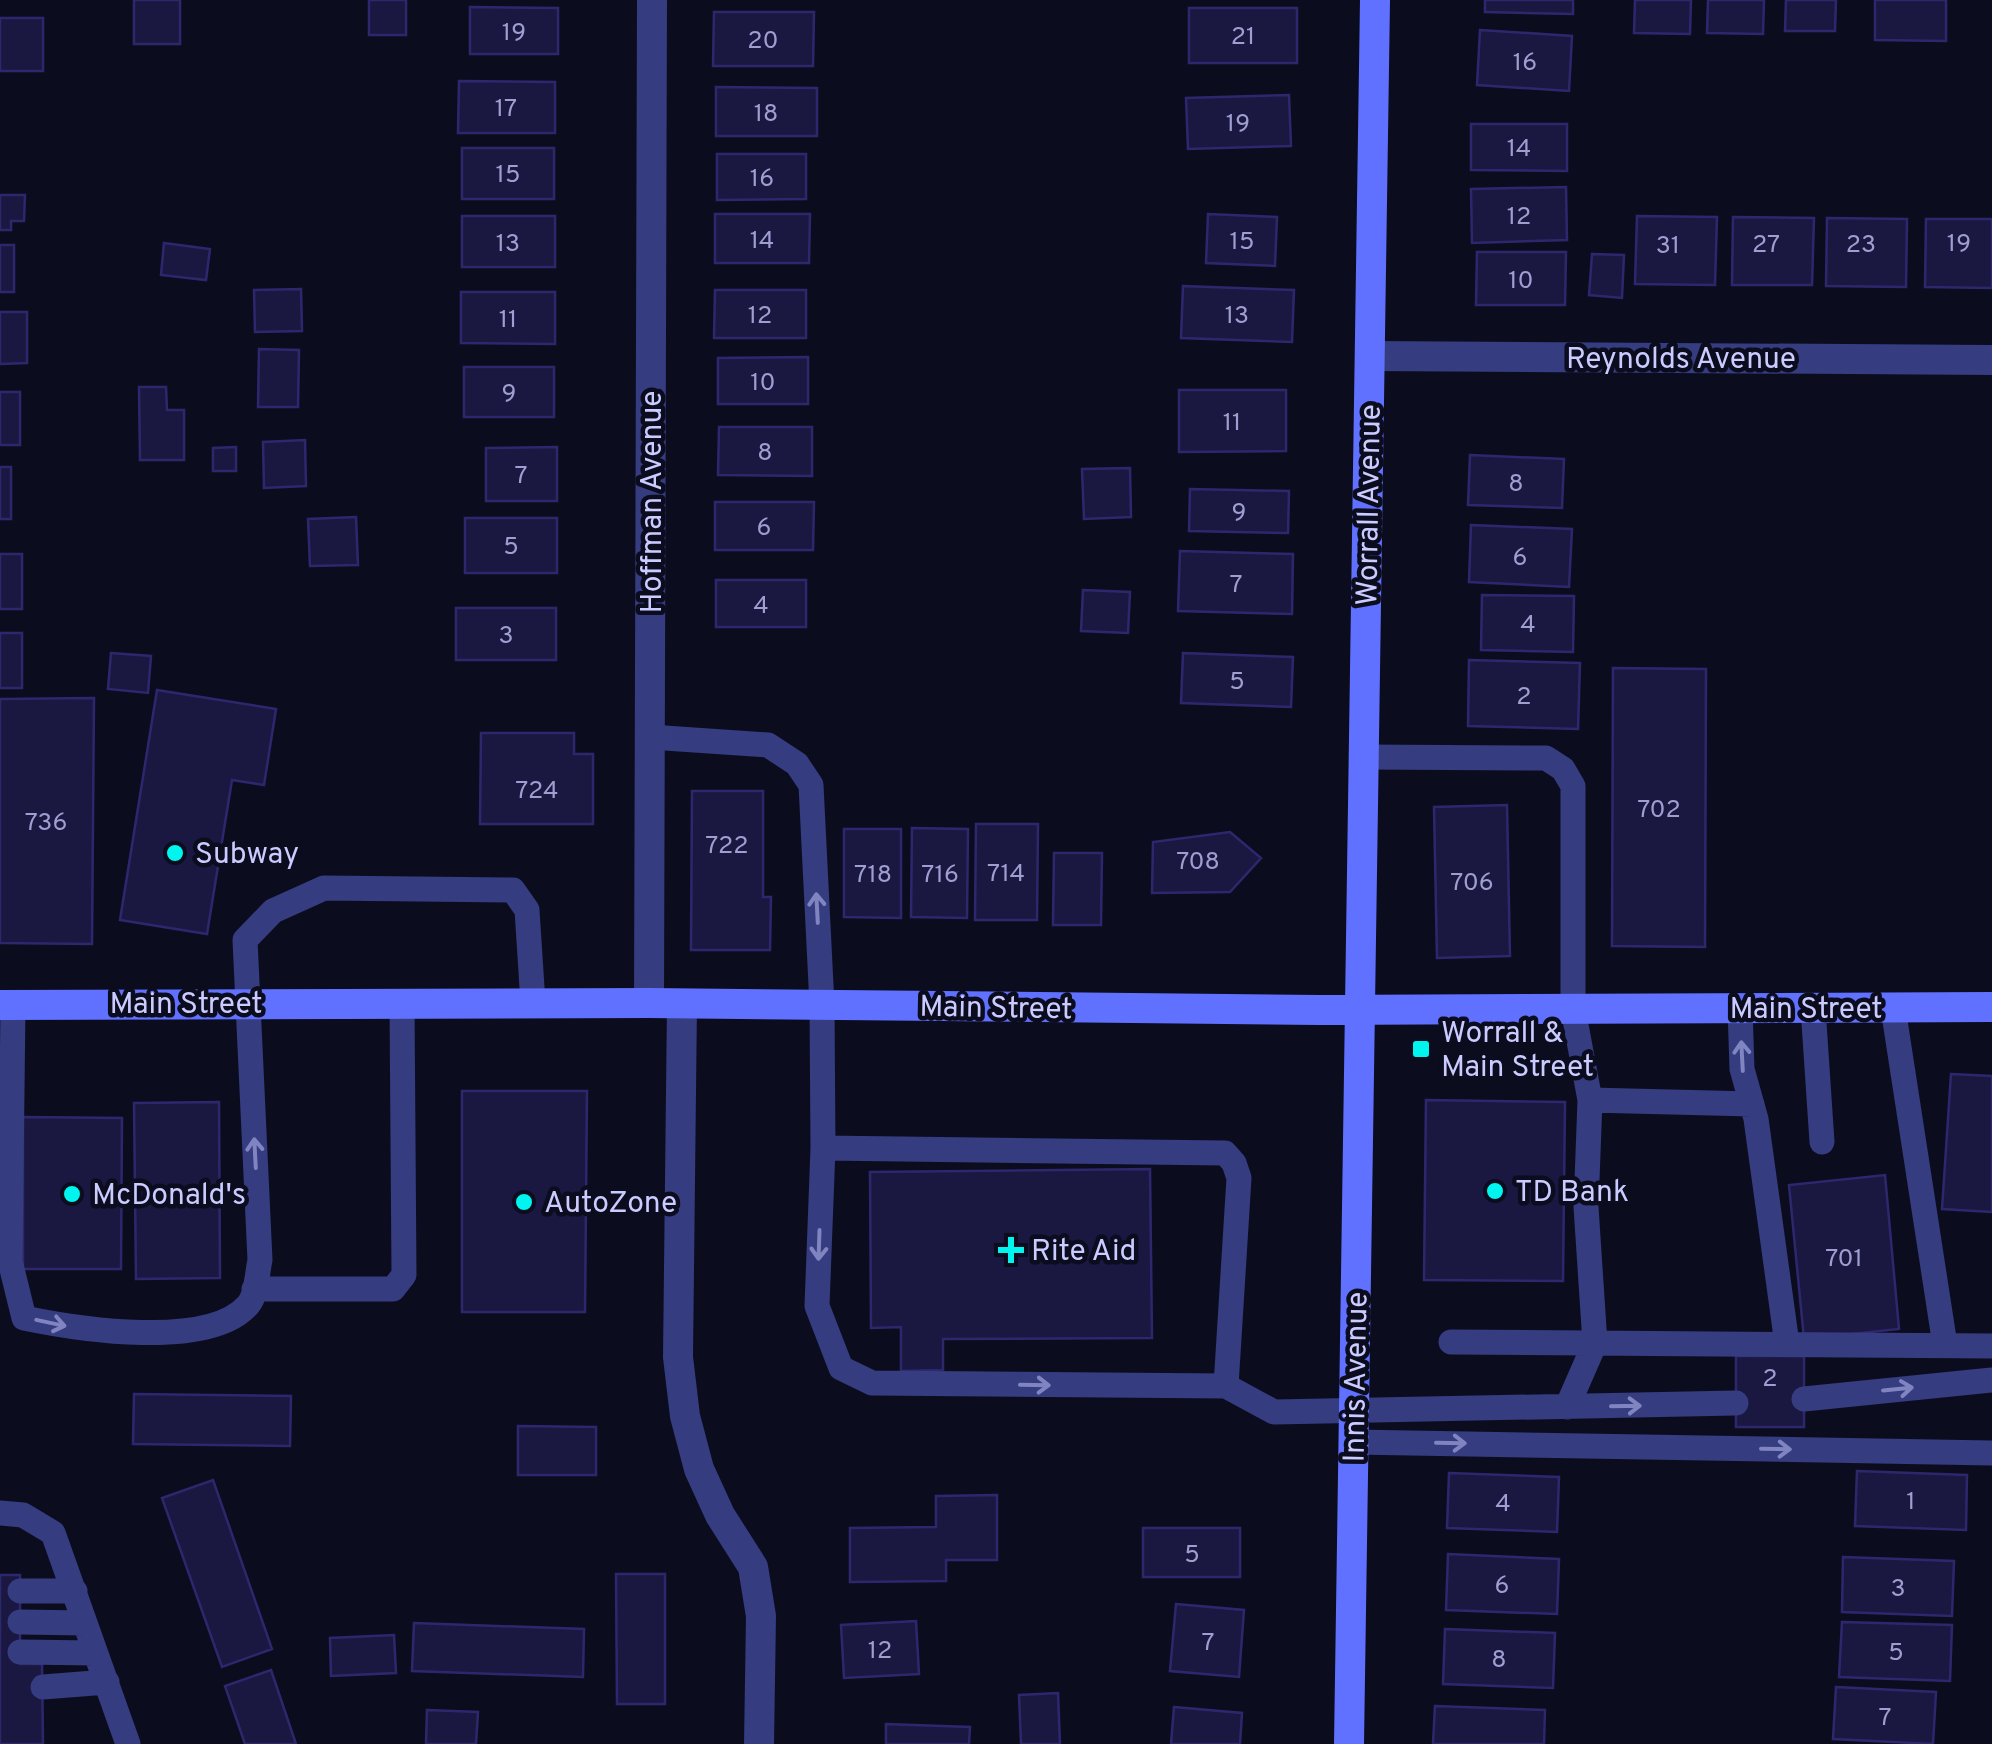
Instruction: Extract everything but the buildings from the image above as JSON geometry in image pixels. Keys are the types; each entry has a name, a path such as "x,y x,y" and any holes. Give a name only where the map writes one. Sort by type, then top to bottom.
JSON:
{"street":[{"name":"Hoffman Avenue","path":"649,1003 652,0"},
{"name":"Worrall Avenue","path":"1362,1010 1375,0"},
{"name":"Reynolds Avenue","path":"1370,356 1992,360"},
{"name":"Main Street","path":"6,1005 248,1002 1362,1010 1992,1008"},
{"path":"682,1004 678,1357 684,1416 699,1468 720,1515 753,1567 761,1616 759,1744"},
{"name":"Innis Avenue","path":"1349,1744 1362,1010"}],"lane":[{"path":"650,736 768,745 797,764 810,785 822,1005 823,1148 817,1306 840,1368 872,1383 1226,1386 1274,1412 1354,1427 1992,1454"},
{"path":"1365,756 1546,758 1563,769 1573,786 1573,1009 1590,1100 1586,1207 1594,1343 1568,1407"},
{"path":"6,1005 10,1262 24,1318 78,1329 165,1332 230,1321 252,1302 260,1260 244,940 274,912 324,888 513,890 526,910 533,1003"},
{"path":"254,1289 393,1289 404,1274 402,1003"},
{"path":"1740,1008 1742,1069 1768,1194 1787,1344"},
{"path":"1813,1008 1822,1142"},
{"path":"1893,1008 1945,1346"},
{"path":"1590,1100 1752,1104"},
{"path":"823,1148 1225,1153 1239,1178 1226,1386"},
{"path":"1451,1342 1992,1346"},
{"path":"1804,1398 1992,1380"},
{"path":"1354,1427 1568,1407 1736,1403"},
{"path":"0,1513 23,1515 53,1532 128,1744"},
{"path":"20,1591 75,1591"},
{"path":"20,1622 85,1623"},
{"path":"20,1652 95,1653"},
{"path":"43,1688 107,1682"}],"place":[{"name":"Subway","path":"175,853"},
{"name":"Worrall & Main Street","path":"1421,1049"},
{"name":"TD Bank","path":"1495,1191"},
{"name":"McDonald's","path":"72,1194"},
{"name":"AutoZone","path":"524,1202"},
{"name":"Rite Aid","path":"1011,1250"}]}
